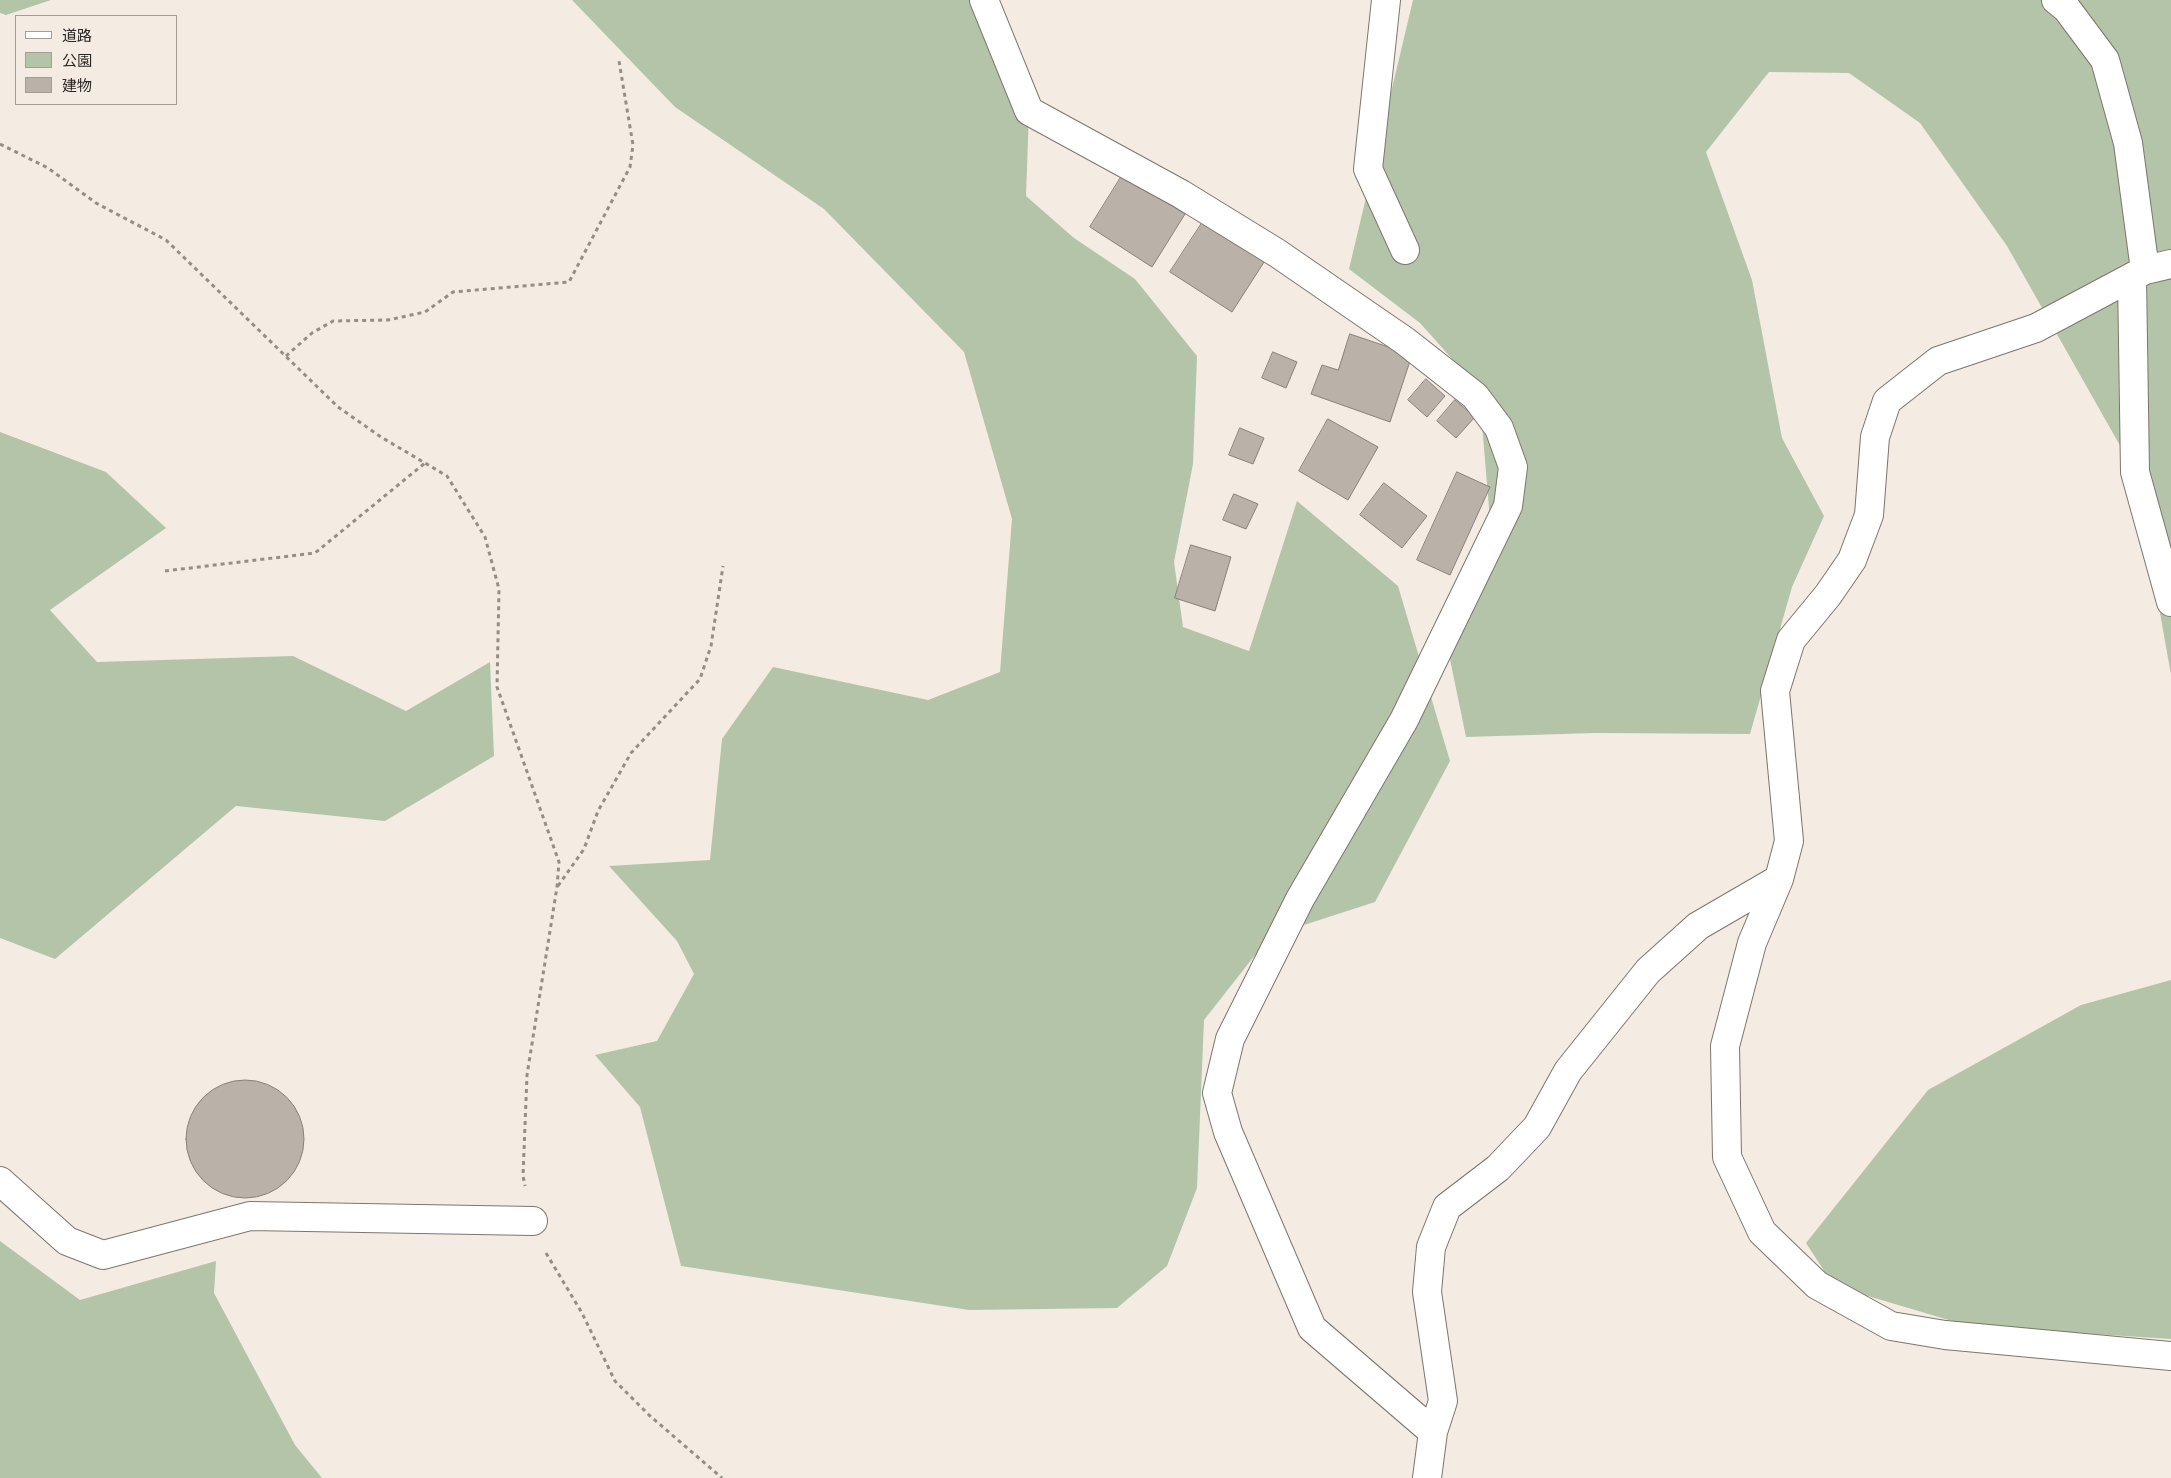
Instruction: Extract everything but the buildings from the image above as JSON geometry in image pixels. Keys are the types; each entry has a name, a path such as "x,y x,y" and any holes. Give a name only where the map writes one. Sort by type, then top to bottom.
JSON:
{"street":[{"path":"984,0 1029,111 1181,194 1277,252 1405,341 1475,396 1499,428 1513,467 1508,506 1404,720 1300,899 1230,1039 1217,1093 1228,1132 1312,1328 1433,1432"},
{"path":"1386,0 1368,169 1405,250"},
{"path":"2056,0 2067,9 2105,60 2128,143 2149,270 2135,472 2171,602"},
{"path":"2149,270 2036,328 1938,361 1887,401 1875,438 1869,515 1852,560 1828,595 1791,640 1775,691 1789,841 1779,879 1752,943 1726,1046 1727,1156 1762,1232 1818,1285 1891,1326 1945,1335 2171,1356"},
{"path":"1427,1478 1433,1432 1443,1401 1427,1292 1431,1247 1447,1207 1498,1168 1537,1127 1568,1071 1648,971 1698,926 1779,879"},
{"path":"0,1181 67,1241 103,1255 250,1216 533,1221"}],"path":[{"path":"286,356 312,333 333,321 388,320 425,312 453,292 570,282 630,166 633,145 619,61"},
{"path":"0,144 48,168 96,203 166,240 338,407 381,437 447,476 485,537 499,589 497,687 559,862 558,887 527,1075 523,1176 536,1237 582,1313 614,1381 649,1415 722,1478"},
{"path":"165,571 315,553 425,463"},
{"path":"558,887 584,849 598,811 630,753 700,679 711,646 723,566"}],"green space":[{"path":"0,0 51,0 6,15 0,13"},
{"path":"572,0 982,0 1029,111 1026,196 1074,238 1135,279 1197,356 1193,464 1174,562 1183,627 1249,651 1297,501 1398,586 1450,761 1375,902 1270,936 1204,1020 1197,1188 1167,1266 1117,1308 969,1310 681,1266 640,1107 595,1055 657,1041 694,974 677,941 609,866 710,860 722,739 773,667 928,700 1000,672 1012,519 964,352 824,209 675,107"},
{"path":"1413,0 2171,0 2171,675 2135,472 2007,246 1920,123 1849,73 1769,72 1706,152 1752,280 1782,438 1824,516 1792,587 1750,734 1595,733 1466,737 1445,635 1494,567 1479,389 1420,323 1349,269"},
{"path":"0,432 106,472 166,528 50,610 97,662 293,656 406,711 490,662 494,756 385,821 236,806 55,959 0,938"},
{"path":"2171,980 2171,1339 1969,1326 1834,1286 1806,1243 1928,1090 2081,1005"},
{"path":"0,1241 80,1300 216,1261 214,1293 295,1445 322,1478 0,1478"}]}
